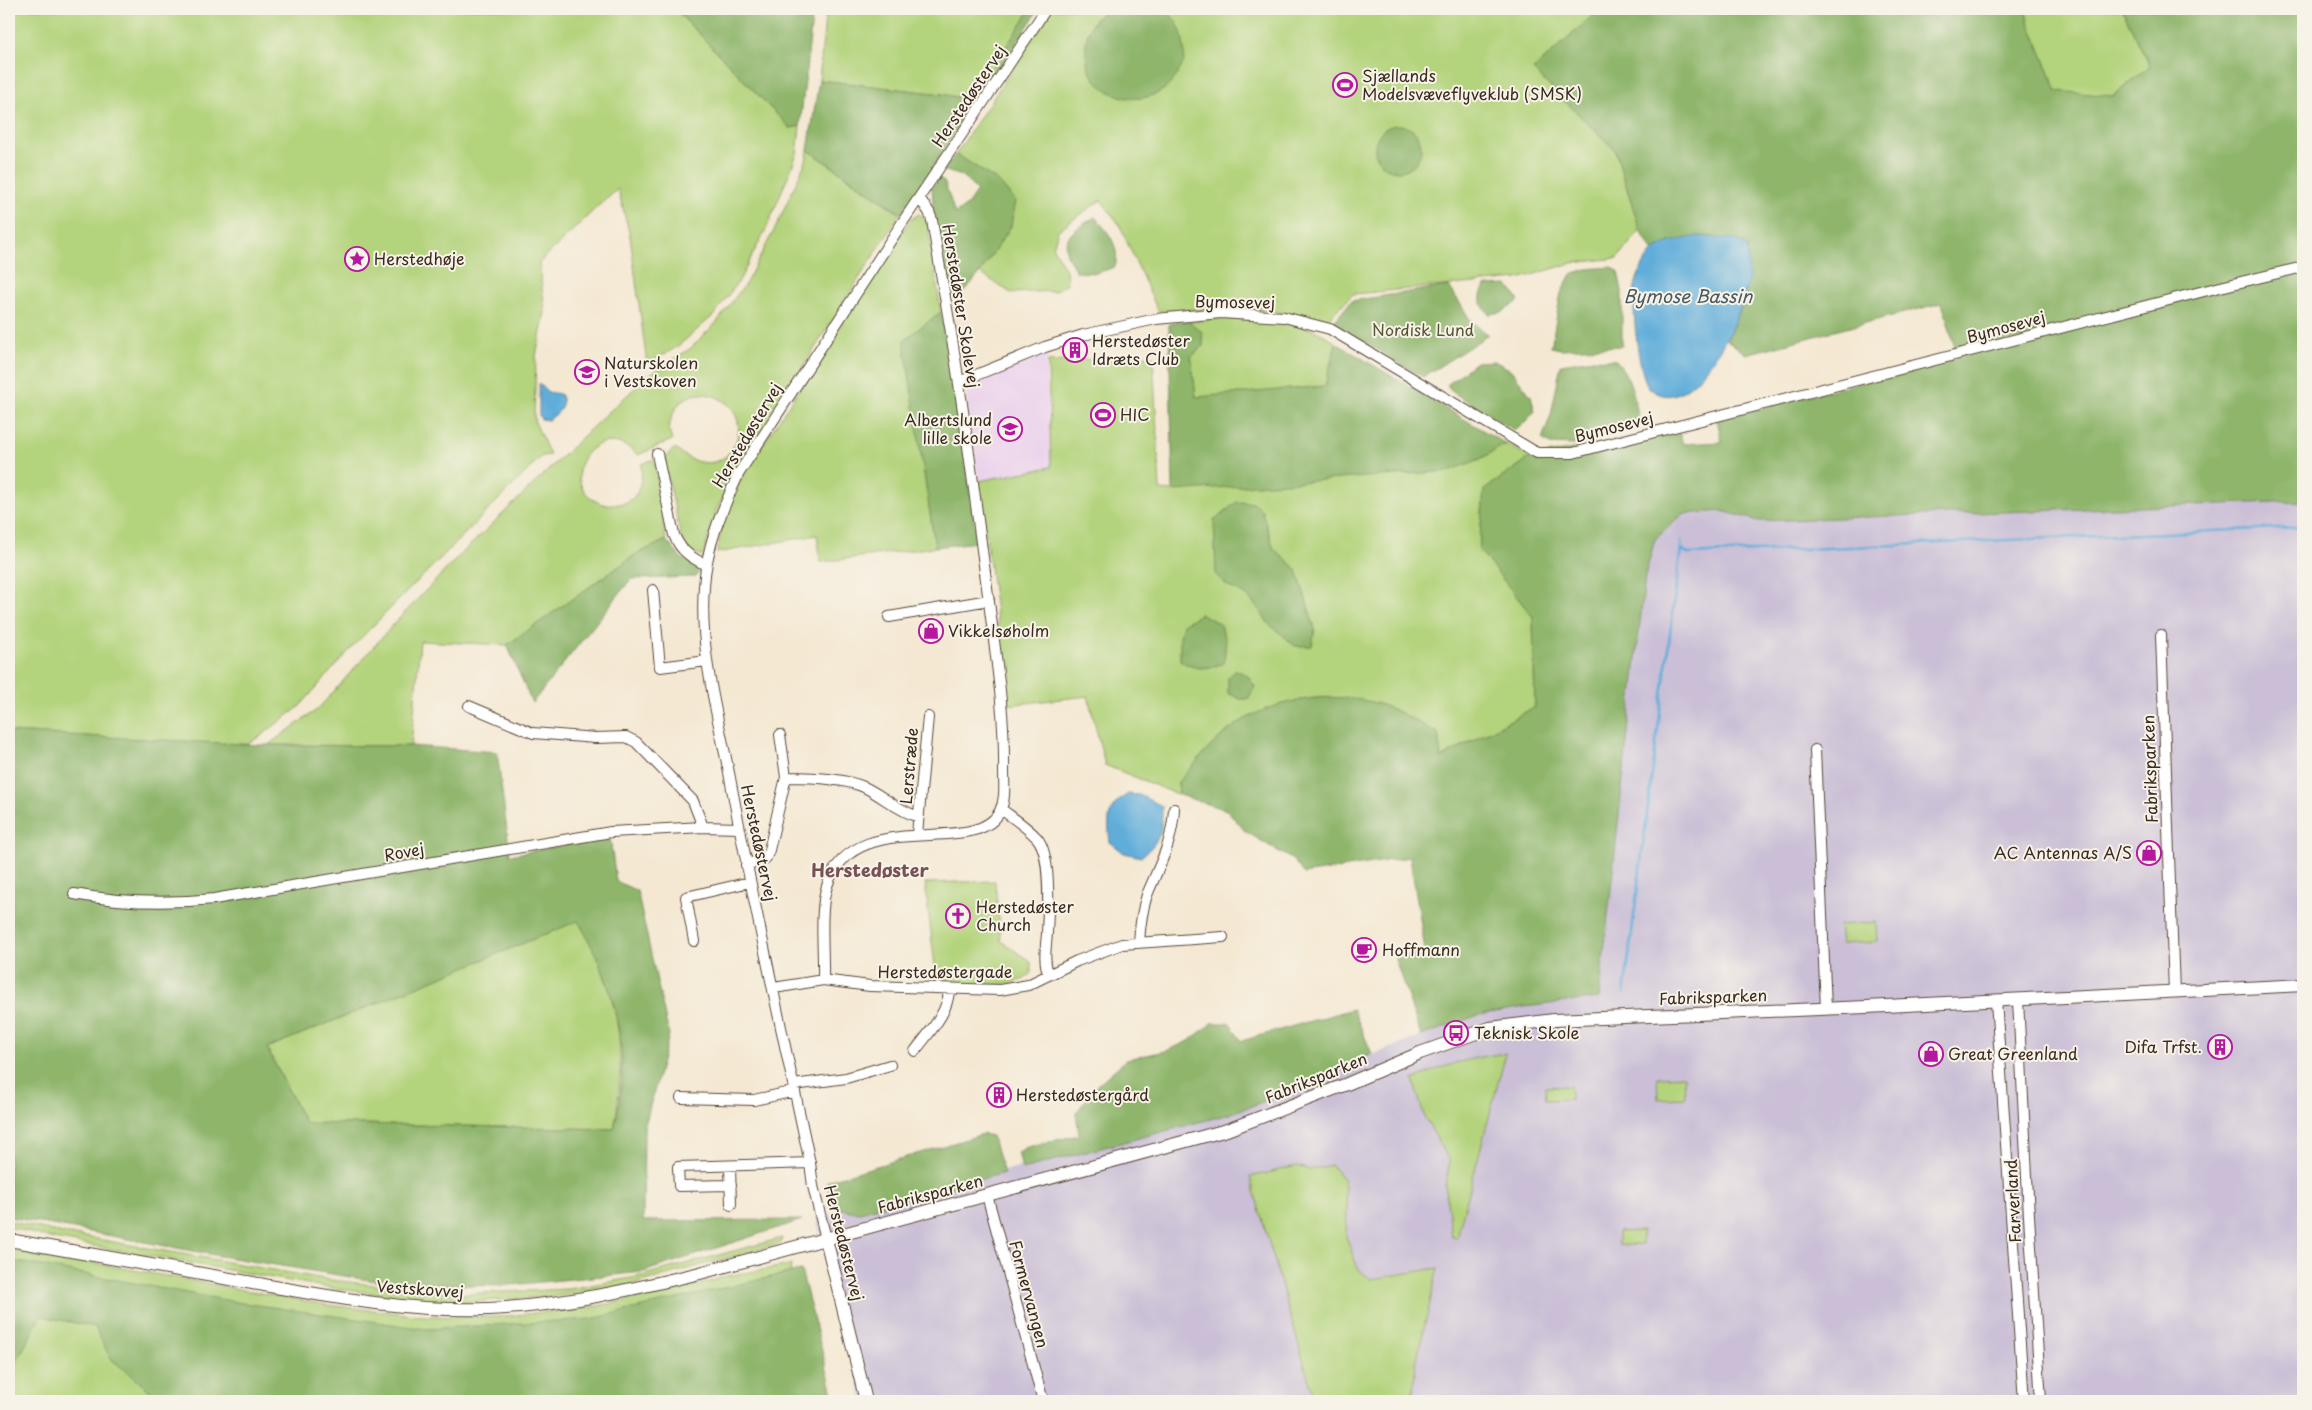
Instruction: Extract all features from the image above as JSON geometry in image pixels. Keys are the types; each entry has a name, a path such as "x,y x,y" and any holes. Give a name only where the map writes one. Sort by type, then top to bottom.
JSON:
{"street":[{"name":"Herstedøstervej","path":"866,1401 813,1186 795,1088 746,865 707,661 704,625 706,565 720,513 739,473 899,228 1046,9"},
{"name":"Herstedøster Skolevej","path":"920,199 932,220 959,382 988,600 1005,733 1004,795 1001,809"},
{"name":"Bymosevej","path":"959,382 1045,347 1083,335 1162,318 1221,313 1284,318 1330,329 1537,453 1573,453 2303,267"},
{"path":"657,454 674,534 679,546 693,559 706,565"},
{"path":"653,590 660,667 707,661"},
{"path":"889,617 988,600"},
{"name":"Fabriksparken","path":"2161,635 2174,992"},
{"path":"470,706 533,732 596,738 626,737 636,742 692,802 702,827"},
{"name":"Lerstræde","path":"917,834 928,717"},
{"path":"746,865 766,858 786,777 780,736"},
{"path":"1815,750 1826,1008"},
{"name":"Lerstræde","path":"786,777 808,777 863,787 908,814 919,817"},
{"path":"823,980 824,901 832,874 850,853 876,841 917,834 950,833 980,828 989,824 1001,809 1038,839 1045,854 1048,920 1045,967 1049,975"},
{"path":"1138,942 1147,897 1168,851 1172,835 1174,809"},
{"name":"Rovej","path":"74,894 144,904 196,901 611,832 702,827 739,828"},
{"path":"694,941 686,897 750,882"},
{"name":"Herstedøstergade","path":"774,988 823,980 870,986 949,990 1000,990 1028,985 1103,950 1138,942 1223,937"},
{"name":"Fabriksparken","path":"826,1239 1227,1130 1347,1084 1420,1053 1490,1028 1554,1020 2018,1000 2303,985"},
{"path":"915,1051 944,1011 948,1002 949,990"},
{"name":"Farverland","path":"2018,1000 2042,1401"},
{"name":"Farverland","path":"1996,1001 2024,1401"},
{"path":"681,1098 754,1100 795,1088 846,1078 890,1065"},
{"path":"2007,1152 2026,1151"},
{"path":"731,1185 679,1186 678,1167 810,1163"},
{"path":"730,1166 731,1205"},
{"name":"Formervangen","path":"987,1195 1042,1401"},
{"name":"Vestskovvej","path":"9,1240 328,1296 385,1304 487,1309 540,1304 627,1291 826,1239"},
{"path":"2018,1306 2035,1304"},
{"path":"2020,1338 2037,1337"}],"shaded area":[{"name":"Albertslund lille skole","path":"1048,353 1046,362 1051,467 979,481 965,390"},
{"path":"2303,501 2303,1401 863,1401 816,1218 1000,1172 1228,1110 1421,1036 1493,1011 1544,1001 1599,998 1645,576 1655,539 1683,514 1722,511 1759,521"}],"green space":[{"path":"9,9 675,9 790,128 800,126 797,154 767,227 740,279 714,315 677,347 647,364 630,236 618,189 539,263 545,312 536,356 534,420 550,455 542,456 355,644 299,707 262,735 246,745 9,732"},
{"path":"675,9 813,9 800,126 790,128"},
{"path":"826,9 1031,9 979,89 982,95 967,115 965,99 942,94 819,80"},
{"path":"1031,9 1039,9 982,95 978,89"},
{"path":"1052,9 1600,9 1533,70 1615,150 1640,230 1618,258 1572,263 1518,279 1353,294 1326,321 1254,308 1158,311 1119,224 1101,200 1058,230 1053,248 1066,270 1067,284 1055,291 1011,293 980,273 1011,226 956,154"},
{"path":"1107,9 1163,9 1174,19 1181,33 1184,57 1183,64 1168,86 1155,94 1140,98 1124,97 1110,92 1098,83 1090,70 1086,54 1086,40 1096,18"},
{"path":"1600,9 2024,9 2057,91 2113,96 2150,66 2122,9 2303,9 2303,501 1759,521 1722,511 1683,514 1655,539 1645,576 1599,998 1524,1007 1479,1015 1421,1036 1395,959 1425,950 1410,857 1304,874 1293,860 1245,831 1227,810 1179,795 1178,782 1215,742 1245,719 1263,710 1301,700 1341,698 1361,700 1379,704 1401,713 1438,733 1441,758 1535,707 1533,617 1479,550 1484,490 1531,457 1678,429 1683,444 1722,442 1717,419 1958,358 1942,303 1746,354 1727,340 1741,308 1671,242 1653,252 1640,230 1615,150 1533,70"},
{"path":"2024,9 2122,9 2150,66 2113,96 2057,92"},
{"path":"819,80 942,94 965,99 967,115 902,214 808,150"},
{"path":"1398,125 1411,129 1417,135 1421,148 1417,161 1411,167 1398,171 1385,167 1379,161 1375,148 1379,135 1385,129"},
{"path":"808,150 900,214 736,472 717,509 703,556 689,551 681,537 664,458 675,448 682,454 697,461 714,462 728,454 734,446 739,431 737,417 729,406 718,398 706,394 693,395 681,402 671,421 670,431 672,440 638,455 623,445 610,442 597,445 581,463 579,475 582,487 595,501 611,505 624,503 634,496 639,487 642,464 654,459 666,540 635,555 507,645 420,641 411,746 268,745 318,709 394,624 456,559 600,420 649,375 691,348 717,322 746,283 776,227 806,161"},
{"path":"956,154 998,181 1015,201 1011,226 980,273 962,294 947,298 934,219 932,188 939,177 945,183 955,214 968,204 977,191 962,176 943,170"},
{"path":"919,214 927,220 941,312 905,341 935,547 821,562 817,535 717,553 723,516 743,475 910,220"},
{"path":"1095,217 1109,234 1115,247 1115,267 1096,273 1077,272 1070,262 1067,253 1067,240 1077,229"},
{"path":"1611,267 1618,271 1622,291 1622,346 1561,349 1551,347 1561,293 1571,274 1587,269"},
{"name":"Nordisk Lund","path":"1508,285 1519,301 1502,312 1489,314 1481,301 1481,294 1485,286"},
{"name":"Nordisk Lund","path":"1449,286 1471,321 1488,335 1423,377 1333,323 1351,301"},
{"path":"941,312 955,390 977,542 935,547 904,340"},
{"path":"1222,318 1282,322 1311,329 1324,335 1336,343 1325,386 1196,398 1191,357 1203,346 1202,332 1189,322"},
{"path":"1176,321 1189,322 1202,332 1203,346 1191,357 1196,397 1325,386 1336,343 1506,444 1480,459 1449,471 1173,491 1169,325"},
{"path":"1153,356 1160,490 1173,491 1480,459 1506,444 1531,457 1484,490 1479,550 1533,616 1535,707 1440,758 1349,699 1318,698 1286,703 1178,782 1179,795 1105,765 1088,696 1008,705 979,481 1051,467 1048,362"},
{"path":"1593,359 1616,360 1632,388 1639,420 1632,429 1573,445 1550,444 1542,439 1551,415 1561,364"},
{"name":"Nordisk Lund","path":"1494,361 1511,370 1531,396 1535,411 1514,430 1454,393 1447,385 1476,362"},
{"path":"1237,502 1254,503 1261,509 1274,549 1297,570 1315,629 1312,646 1295,646 1268,623 1246,595 1229,587 1216,575 1214,520"},
{"path":"666,540 681,558 702,569 695,577 631,579 532,703 507,645 635,555"},
{"path":"1201,614 1219,623 1226,639 1224,663 1212,667 1201,668 1191,666 1180,660 1180,636 1183,624"},
{"path":"1236,670 1248,676 1255,687 1248,699 1240,699 1228,693 1228,677"},
{"path":"9,732 260,745 411,746 497,752 510,855 610,837 616,881 637,891 669,1035 644,1129 643,1221 802,1220 643,1272 500,1286 387,1283 220,1256 9,1217","holes":["578,921 591,946 611,996 621,1047 622,1074 614,1129 305,1123 267,1048"]},
{"path":"995,881 1001,941 1030,961 1031,972 1024,979 996,985 937,983 925,883"},
{"path":"578,920 603,972 617,1021 620,1046 620,1072 614,1129 305,1123 267,1048"},
{"path":"1876,922 1877,942 1841,944 1839,925"},
{"path":"1353,1009 1372,1054 1281,1095 1229,1114 1022,1169 1018,1152 1029,1146 1079,1135 1076,1113 1097,1085 1127,1059 1166,1051 1189,1041 1212,1023 1230,1023 1241,1041"},
{"path":"1506,1053 1457,1237 1452,1237 1445,1186 1450,1161 1425,1118 1413,1080 1458,1062"},
{"path":"1684,1076 1685,1098 1658,1099 1657,1077"},
{"path":"1570,1086 1571,1099 1546,1100 1545,1087"},
{"path":"983,1134 992,1136 1004,1173 860,1212 843,1210 832,1202 827,1181"},
{"path":"1331,1165 1344,1180 1347,1207 1346,1236 1358,1269 1371,1279 1438,1268 1416,1363 1412,1401 1315,1401 1250,1177 1297,1166 1310,1170"},
{"path":"9,1221 57,1232 330,1280 459,1294 569,1289 637,1277 782,1238 781,1243 638,1283 569,1295 456,1303 330,1288 54,1239 9,1227"},
{"path":"1642,1231 1642,1245 1618,1245 1618,1232"},
{"path":"9,1249 38,1257 61,1257 327,1305 424,1316 497,1317 592,1307 692,1287 726,1276 791,1265 790,1271 795,1274 829,1401 9,1401"},
{"path":"9,1260 236,1302 427,1329 591,1319 801,1270 835,1401 162,1401 110,1358 95,1327 41,1316 9,1376"}],"water":[{"name":"Bymose Bassin","path":"1698,236 1734,239 1747,246 1748,284 1737,316 1727,337 1702,375 1687,388 1672,395 1657,393 1649,387 1644,379 1638,353 1634,307 1635,286 1646,259 1657,248 1680,239"},
{"path":"539,383 548,392 560,394 562,398 562,406 548,420 541,419 539,415"},
{"path":"1128,794 1139,795 1162,806 1161,829 1157,840 1141,857 1124,853 1110,842 1110,814 1116,804"}],"waterway":[{"path":"1624,994 1681,548 1688,554 2303,527"},
{"path":"1681,541 1681,548"}],"place":[{"name":"Sjællands Modelsvæveflyveklub (SMSK)","path":"1345,85"},
{"name":"Herstedhøje","path":"357,259"},
{"name":"Herstedøster Idræts Club","path":"1075,350"},
{"name":"Naturskolen i Vestskoven","path":"587,372"},
{"name":"HIC","path":"1103,415"},
{"name":"Albertslund lille skole","path":"1010,429"},
{"name":"Vikkelsøholm","path":"931,631"},
{"name":"AC Antennas A/S","path":"2149,853"},
{"name":"Herstedøster Church","path":"958,916"},
{"name":"Hoffmann","path":"1364,950"},
{"name":"Teknisk Skole","path":"1456,1033"},
{"name":"Difa Trfst.","path":"2220,1047"},
{"name":"Great Greenland","path":"1931,1054"},
{"name":"Herstedøstergård","path":"999,1095"}],"district":[{"name":"Herstedøster","path":"870,871"}]}
